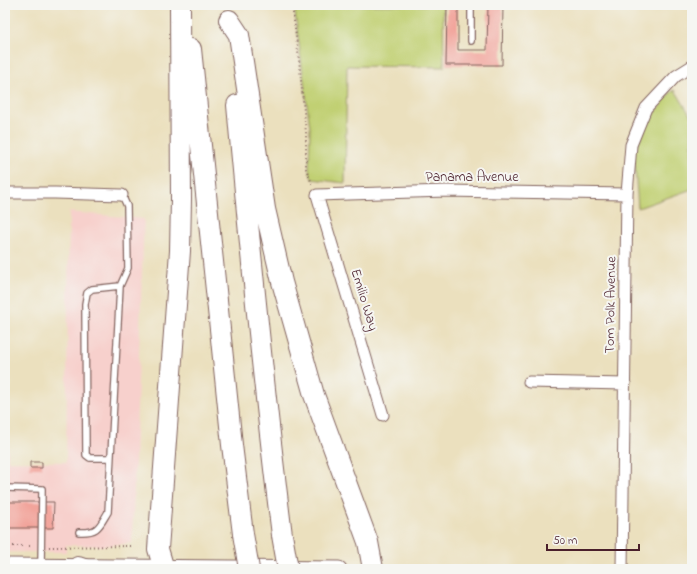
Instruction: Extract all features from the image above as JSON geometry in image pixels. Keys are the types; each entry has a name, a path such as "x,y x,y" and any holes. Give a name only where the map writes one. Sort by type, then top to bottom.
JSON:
{"highway":[{"path":"164,569 158,549 180,251 180,5"},
{"path":"187,5 232,445 248,569"},
{"path":"228,13 269,433 282,535 288,569"},
{"path":"228,13 239,35 265,209 282,282 314,395 368,542 373,569"}],"main road":[{"path":"5,566 164,569 339,569"}],"street":[{"name":"Tom Polk Avenue","path":"622,569 627,194 632,145 646,108 676,76 692,66"},
{"name":"Panama Avenue","path":"317,195 446,191 627,194"},
{"path":"5,193 122,195"},
{"name":"Emilio Way","path":"317,195 384,415"},
{"path":"529,382 625,384"}],"lane":[{"path":"471,5 471,41"},
{"path":"79,532 90,532 97,529 108,512 120,286 128,268 128,206 122,195"},
{"path":"110,458 97,459 90,458 86,455 85,304 87,293 92,289 120,286"},
{"path":"5,488 42,489 41,566"}],"path":[{"path":"292,5 306,133 306,169 317,195"},
{"path":"5,546 132,546"}],"shaded area":[{"path":"69,212 144,219 132,543 103,546 66,545 66,552 5,552 5,431 8,431 8,461 66,462"}],"green space":[{"path":"294,5 443,5 444,67 347,66 345,183 312,179 309,170 310,128"},
{"path":"675,90 692,118 692,189 638,208 634,152 645,126 670,93"}],"building":[{"path":"447,5 458,5 458,50 487,50 488,5 503,5 502,65 446,65"},
{"path":"30,462 42,462 42,468 30,468"},
{"path":"5,502 54,502 53,528 5,528"}]}
